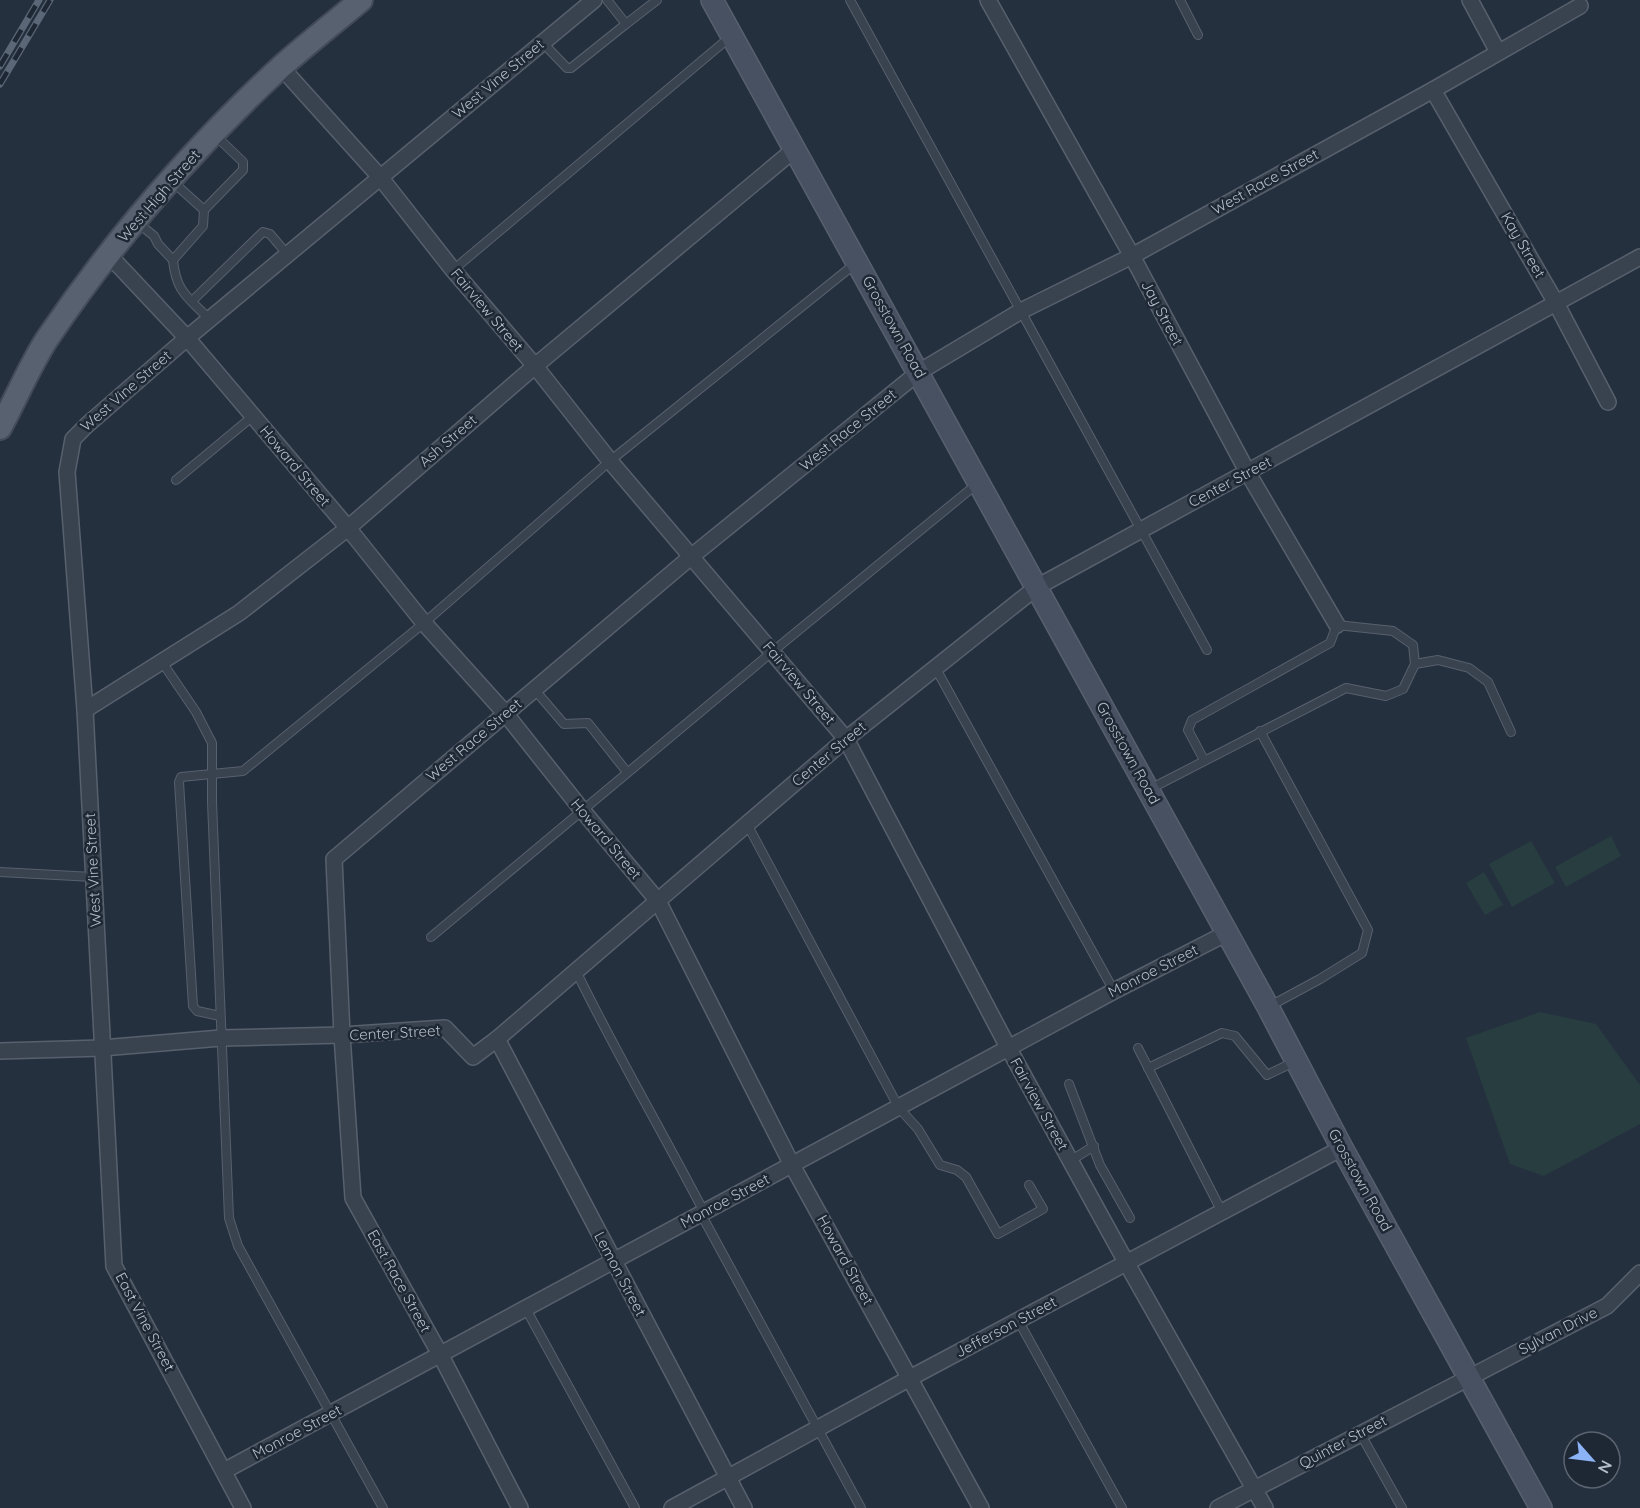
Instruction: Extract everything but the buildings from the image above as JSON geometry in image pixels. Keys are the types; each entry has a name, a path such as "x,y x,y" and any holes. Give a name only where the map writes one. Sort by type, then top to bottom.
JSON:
{"main road":[{"name":"West High Street","path":"0,428 46,342 135,220 170,180 281,67 361,0"}],"street":[{"name":"West Vine Street","path":"102,1048 85,710 67,472 73,439 87,424 209,320 594,0"},
{"name":"Grosstown Road","path":"712,0 919,372 1541,1508"},
{"path":"1470,0 1498,52"},
{"name":"Jay Street","path":"990,1 1132,256 1248,473 1337,625"},
{"name":"West Race Street","path":"342,1035 334,859 692,556 919,372 1021,311 1132,256 1580,6"},
{"name":"Fairview Street","path":"281,67 380,177 453,270 535,366 610,461 846,739 1009,1049 1264,1508"},
{"name":"Kay Street","path":"1433,90 1557,303 1608,402"},
{"name":"Ash Street","path":"85,710 239,613 348,528 535,366 795,149"},
{"name":"Howard Street","path":"108,254 188,338 348,528 424,623 505,713 658,901 792,1165 981,1508"},
{"name":"Center Street","path":"0,1051 102,1048 221,1038 342,1035 445,1028 473,1057 496,1040 846,739 1037,587 1640,257"},
{"name":"Monroe Street","path":"224,1471 441,1356 612,1260 1114,991 1227,933"},
{"name":"East Race Street","path":"342,1035 353,1198 441,1356 520,1508"},
{"name":"Lemon Street","path":"496,1040 744,1508"},
{"name":"East Vine Street","path":"102,1048 114,1266 243,1508"},
{"name":"Jefferson Street","path":"672,1508 910,1378 1342,1148"},
{"name":"Sylvan Drive","path":"1468,1377 1607,1306 1640,1273"},
{"name":"Quinter Street","path":"1218,1508 1468,1377"}],"lane":[{"path":"607,0 626,24"},
{"path":"543,42 567,68 571,68 657,0"},
{"path":"850,0 1206,650"},
{"path":"1180,0 1198,35"},
{"path":"453,270 731,36"},
{"path":"173,260 203,226 204,210 243,170 243,162 214,134"},
{"path":"170,180 204,210"},
{"path":"135,220 154,236 158,244 173,260 174,274 179,287 209,320"},
{"path":"192,301 263,232 270,234 288,254"},
{"path":"220,1016 196,1011 193,1006 179,782 184,775 243,771 424,623 610,461 857,262"},
{"path":"176,480 254,416"},
{"path":"430,937 979,482"},
{"path":"1148,789 1346,688 1386,696 1403,689 1415,664 1413,645 1393,631 1337,625 1330,643 1192,720 1188,730 1204,760"},
{"path":"1415,664 1438,660 1469,668 1488,682 1511,732"},
{"path":"162,662 196,712 212,743 229,1218 238,1246 383,1508"},
{"path":"935,667 1114,991"},
{"path":"534,689 564,723 588,723 627,772"},
{"path":"1260,731 1368,930 1362,952 1320,979 1268,1007"},
{"path":"747,824 899,1108 918,1129 940,1165 957,1170 966,1177 998,1233 1043,1209 1029,1185"},
{"path":"0,872 93,877"},
{"path":"576,971 702,1213 861,1508"},
{"path":"1148,1068 1222,1034 1235,1036 1267,1075 1296,1061"},
{"path":"1138,1048 1222,1212"},
{"path":"1069,1084 1100,1165 1130,1218"},
{"path":"1070,1161 1094,1146"},
{"path":"526,1309 634,1508"},
{"path":"1018,1320 1122,1508"},
{"path":"1360,1433 1402,1508"}],"green space":[{"path":"1611,836 1621,856 1566,887 1555,867"},
{"path":"1531,841 1555,883 1512,907 1489,864"},
{"path":"1484,872 1503,905 1485,915 1466,883"},
{"path":"1540,1012 1596,1024 1640,1085 1640,1124 1544,1176 1510,1164 1466,1038"}],"railway":[{"path":"0,66 39,0"},
{"path":"0,84 50,0"}]}
